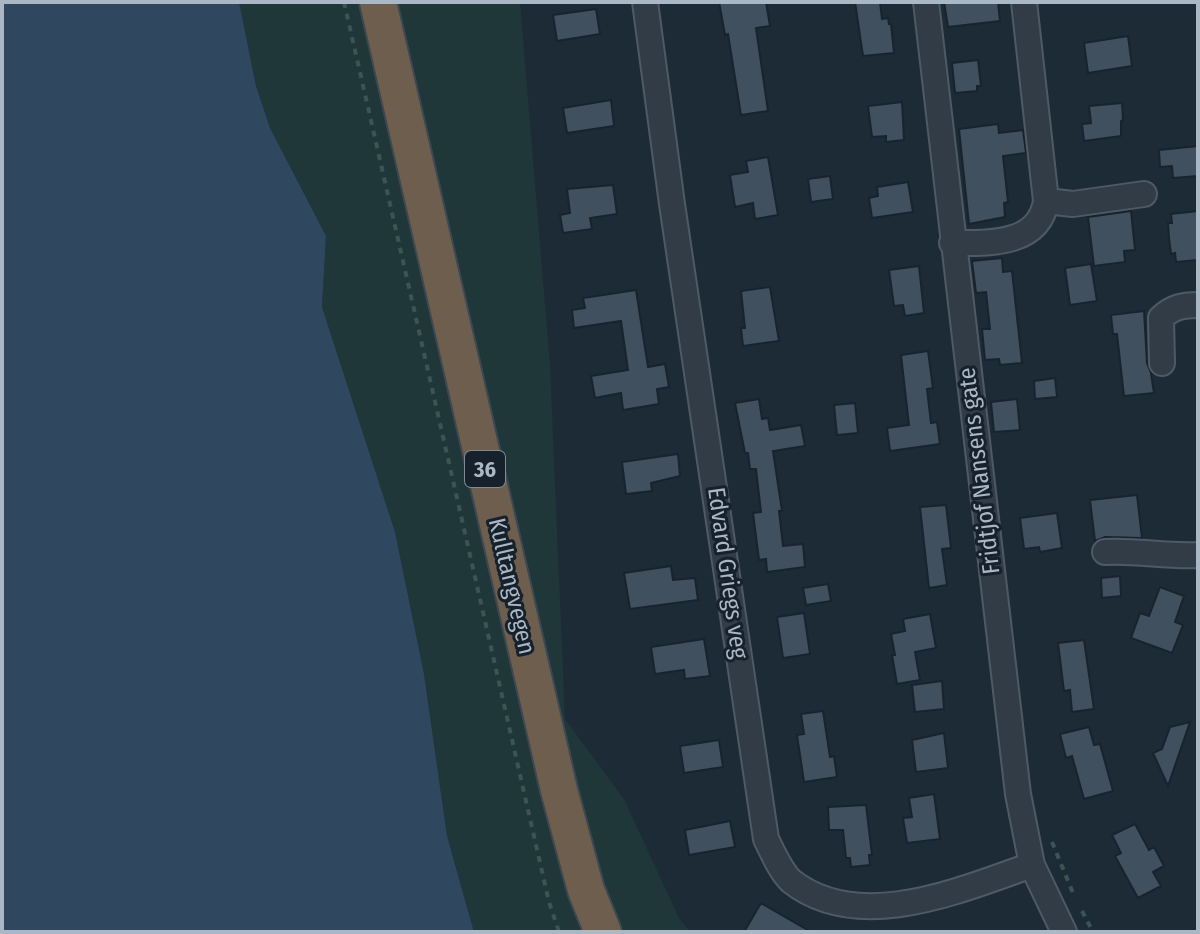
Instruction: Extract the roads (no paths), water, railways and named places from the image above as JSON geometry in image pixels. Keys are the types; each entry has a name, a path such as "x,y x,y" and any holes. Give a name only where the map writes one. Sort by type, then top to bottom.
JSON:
{"highway":[{"name":"Kulltangvegen","path":"378,2 559,790 586,890 603,932"}],"street":[{"name":"Edvard Griegs veg","path":"645,2 766,839 789,880 805,895 849,914 872,917 895,915 929,905 1032,865"},
{"name":"Fridtjof Nansens gate","path":"926,2 1016,780 1032,865 1064,932"},
{"path":"952,243 997,241 1026,234 1037,225 1044,213 1046,201 1024,2"},
{"path":"1046,201 1073,204 1144,194"},
{"path":"1162,363 1161,318 1168,310 1181,305 1198,305"},
{"path":"1105,552 1198,555"}],"water":[{"path":"2,2 239,2 256,86 270,128 326,236 322,307 395,532 424,674 447,836 474,932 2,932"}]}
